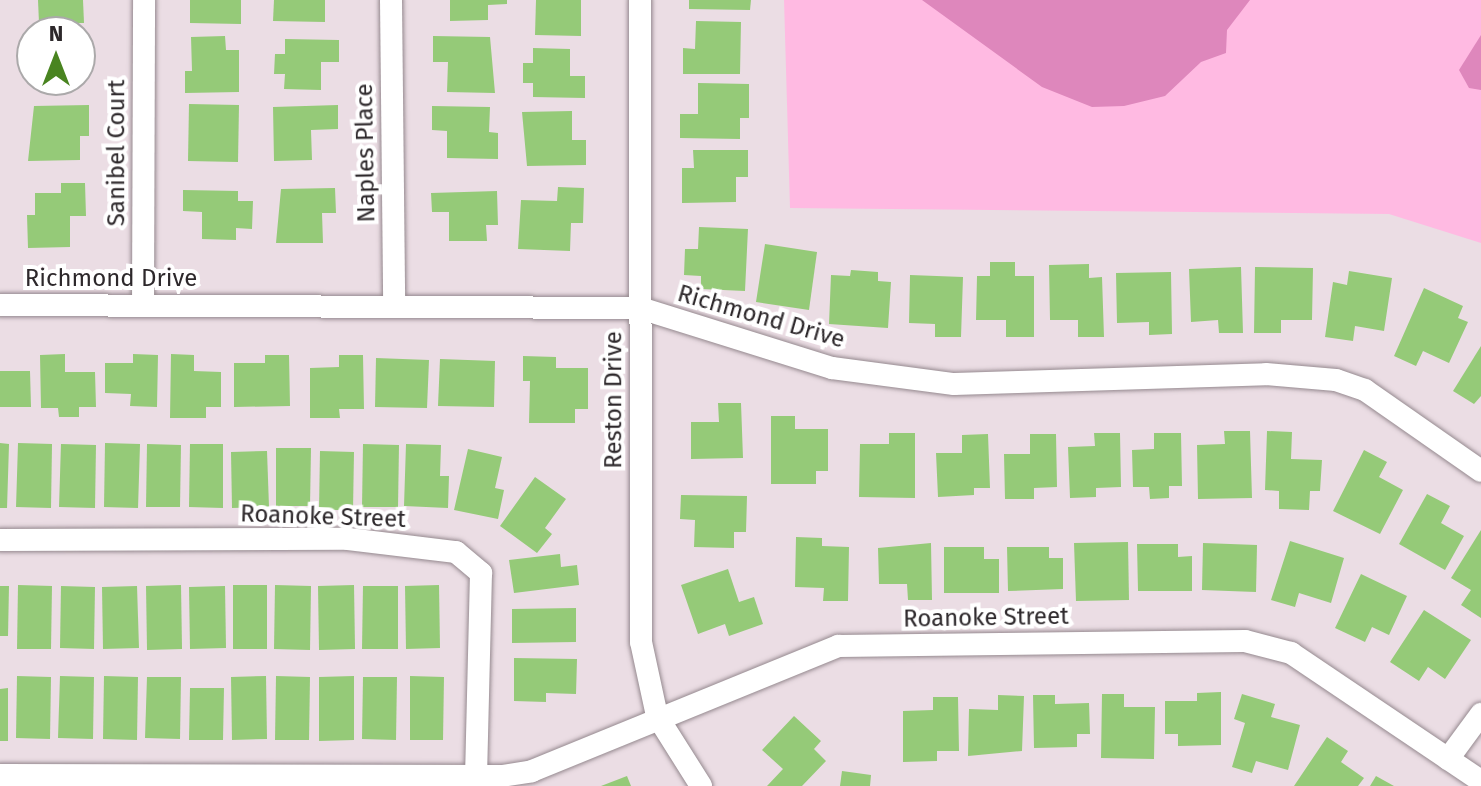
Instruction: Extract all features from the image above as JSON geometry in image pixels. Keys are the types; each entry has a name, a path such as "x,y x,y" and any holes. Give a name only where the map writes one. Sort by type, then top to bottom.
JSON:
{"street":[{"name":"Sanibel Court","path":"143,305 144,0"},
{"name":"Naples Place","path":"391,0 394,305"},
{"name":"Reston Drive","path":"640,0 641,642 657,716 701,786"},
{"name":"Richmond Drive","path":"0,305 640,308 832,368 954,384 1266,374 1336,380 1365,390 1481,471"},
{"name":"Roanoke Street","path":"0,540 348,539 456,552 481,573 476,776"},
{"name":"Roanoke Street","path":"0,775 476,776 532,771 657,716 838,646 1245,641 1291,653 1481,781"},
{"path":"1448,759 1481,714"}],"shaded area":[{"path":"784,0 1481,0 1481,243 1389,214 790,208"},
{"path":"922,0 1250,0 1227,30 1226,53 1201,62 1165,96 1124,106 1092,107 1042,87"},
{"path":"1481,35 1481,90 1469,88 1459,70"}],"building":[{"path":"38,0 83,0 84,16 39,16"},
{"path":"190,0 241,0 241,24 190,23"},
{"path":"274,0 325,0 325,22 273,21"},
{"path":"450,0 507,0 507,4 488,5 488,20 450,21"},
{"path":"536,0 581,0 581,36 535,35"},
{"path":"689,0 751,0 750,10 689,9"},
{"path":"696,21 741,22 740,74 683,74 683,48 695,49"},
{"path":"225,36 226,50 239,50 239,92 185,93 185,71 192,71 191,37"},
{"path":"433,36 490,37 495,93 447,92 448,62 433,62"},
{"path":"285,39 339,40 339,62 321,62 321,90 284,89 285,74 274,74 275,54 285,54"},
{"path":"533,48 570,49 570,76 585,76 585,98 533,97 533,83 523,83 523,63 533,63"},
{"path":"698,83 749,84 749,118 740,118 740,139 680,138 680,114 698,114"},
{"path":"189,104 239,105 238,162 188,161"},
{"path":"89,105 89,136 80,136 80,160 28,161 34,106"},
{"path":"338,105 338,129 311,130 312,160 274,161 273,107"},
{"path":"432,106 490,107 489,132 498,133 498,159 447,158 447,131 432,130"},
{"path":"572,111 572,140 586,140 586,165 527,166 522,112"},
{"path":"693,150 748,150 748,177 736,177 736,202 682,203 682,168 694,168"},
{"path":"61,183 85,183 86,216 70,216 70,247 28,248 27,215 35,215 35,193 61,193"},
{"path":"558,187 584,188 583,223 571,223 570,251 518,249 521,200 557,201"},
{"path":"335,188 336,213 322,213 323,243 276,243 281,189"},
{"path":"183,190 238,191 238,201 253,201 252,229 236,228 236,240 202,239 202,212 183,211"},
{"path":"497,191 498,225 486,225 487,241 449,241 449,212 432,212 431,193"},
{"path":"699,227 748,229 745,291 701,289 701,276 684,275 685,249 698,249"},
{"path":"765,244 817,252 809,310 756,302"},
{"path":"990,262 1015,262 1015,276 1034,276 1034,337 1006,337 1006,320 976,320 977,276 990,276"},
{"path":"1089,264 1089,278 1102,277 1104,337 1078,337 1078,320 1050,320 1049,265"},
{"path":"1241,267 1243,333 1219,333 1218,320 1191,322 1189,269"},
{"path":"1255,267 1313,268 1312,320 1281,320 1281,333 1254,333"},
{"path":"851,270 878,272 878,281 891,282 888,328 829,324 831,275 850,276"},
{"path":"1349,271 1392,278 1384,331 1355,326 1353,341 1325,337 1333,282 1347,285"},
{"path":"1171,272 1172,334 1149,335 1149,322 1117,323 1116,273"},
{"path":"910,275 963,277 961,337 935,337 935,324 909,323"},
{"path":"1424,288 1463,306 1458,318 1468,322 1449,363 1423,351 1416,366 1394,356"},
{"path":"1481,346 1481,396 1474,404 1453,391"},
{"path":"65,354 65,372 95,372 96,407 79,407 79,417 59,417 58,408 41,408 40,355"},
{"path":"133,354 158,355 157,407 130,406 131,394 105,393 105,363 133,363"},
{"path":"171,354 194,355 194,371 221,372 221,407 206,407 206,418 170,418"},
{"path":"265,355 289,355 290,406 234,407 234,363 265,363"},
{"path":"339,355 363,355 364,409 339,409 340,418 310,418 310,368 339,367"},
{"path":"523,356 556,357 556,368 588,368 588,409 575,409 575,423 529,423 530,381 523,381"},
{"path":"376,358 429,360 427,408 375,407"},
{"path":"440,359 495,361 494,407 438,406"},
{"path":"0,371 30,371 31,407 0,407"},
{"path":"718,403 741,403 743,458 691,459 691,422 719,422"},
{"path":"771,416 795,416 795,429 828,429 828,471 816,471 816,484 771,484"},
{"path":"1224,431 1250,431 1252,498 1198,499 1197,445 1225,444"},
{"path":"1267,431 1292,432 1291,459 1322,460 1320,491 1310,491 1309,510 1279,509 1279,491 1265,490"},
{"path":"889,433 915,433 915,498 859,497 860,444 889,444"},
{"path":"1094,433 1120,433 1121,487 1096,488 1096,497 1070,498 1068,447 1095,446"},
{"path":"1154,433 1181,433 1182,486 1169,486 1169,498 1150,499 1149,487 1133,487 1132,450 1154,449"},
{"path":"988,434 990,488 974,488 974,495 938,497 936,453 962,453 962,435"},
{"path":"1030,434 1056,434 1057,487 1034,488 1034,499 1005,499 1004,454 1030,454"},
{"path":"0,443 9,444 7,508 0,508"},
{"path":"18,443 52,444 51,508 16,507"},
{"path":"105,443 140,444 138,508 104,507"},
{"path":"61,444 96,445 95,508 59,507"},
{"path":"147,444 181,445 180,507 146,507"},
{"path":"190,444 223,444 223,508 189,507"},
{"path":"363,444 399,445 398,507 362,507"},
{"path":"406,444 441,445 440,476 449,476 448,508 404,506"},
{"path":"276,448 311,448 310,506 276,506"},
{"path":"468,449 502,457 495,488 504,490 498,519 454,510"},
{"path":"1364,450 1387,462 1379,477 1403,490 1380,534 1333,511"},
{"path":"267,451 269,507 232,508 231,452"},
{"path":"320,451 354,452 353,510 319,510"},
{"path":"535,477 566,499 545,528 552,534 537,553 500,526"},
{"path":"1427,494 1450,506 1441,523 1464,536 1445,570 1399,544"},
{"path":"681,495 747,496 746,532 734,532 734,548 694,547 695,520 680,519"},
{"path":"1481,530 1481,618 1461,605 1471,590 1451,578"},
{"path":"796,537 822,538 822,546 849,547 848,601 823,601 824,588 795,587"},
{"path":"1290,541 1344,558 1331,603 1299,593 1295,607 1271,600"},
{"path":"1128,542 1129,600 1076,601 1074,543"},
{"path":"931,543 932,600 908,600 907,584 879,584 878,548"},
{"path":"1203,543 1257,545 1256,592 1202,590"},
{"path":"1137,544 1178,544 1178,557 1192,556 1192,591 1138,591"},
{"path":"944,547 984,547 984,559 999,559 999,593 944,593"},
{"path":"1007,547 1049,547 1049,558 1063,558 1063,589 1008,591"},
{"path":"560,554 561,567 577,565 579,585 514,593 509,560"},
{"path":"728,569 739,602 754,597 763,624 729,636 725,624 698,634 681,585"},
{"path":"1361,574 1407,596 1389,635 1372,627 1365,642 1335,628"},
{"path":"18,585 52,586 51,649 17,649"},
{"path":"181,585 182,649 147,650 146,586"},
{"path":"233,585 267,585 267,649 233,649"},
{"path":"275,585 311,586 310,650 274,649"},
{"path":"354,585 355,649 319,650 318,586"},
{"path":"439,585 440,648 406,649 405,586"},
{"path":"0,586 9,586 8,636 0,636"},
{"path":"61,586 95,587 94,649 60,648"},
{"path":"137,586 139,648 103,649 102,587"},
{"path":"225,586 226,648 190,649 189,587"},
{"path":"363,586 398,586 398,649 362,649"},
{"path":"576,608 576,642 512,643 512,609"},
{"path":"1424,610 1471,640 1445,679 1428,667 1419,681 1390,662"},
{"path":"514,658 577,659 576,694 546,693 546,702 514,701"},
{"path":"17,676 51,677 50,739 16,738"},
{"path":"60,676 94,677 93,739 58,738"},
{"path":"104,676 138,677 137,740 103,739"},
{"path":"266,676 267,739 232,740 231,677"},
{"path":"276,676 310,677 309,740 275,740"},
{"path":"354,676 354,740 319,741 319,677"},
{"path":"410,676 444,677 443,740 410,740"},
{"path":"147,677 181,677 180,739 145,738"},
{"path":"363,677 397,677 396,740 362,739"},
{"path":"8,688 8,741 0,741 0,689"},
{"path":"190,688 224,688 223,740 189,740"},
{"path":"1221,692 1221,745 1178,746 1178,734 1165,734 1165,701 1197,701 1197,693"},
{"path":"1102,694 1124,694 1124,707 1155,707 1154,759 1101,758"},
{"path":"1242,694 1275,704 1271,717 1300,725 1288,770 1256,761 1252,773 1232,767 1245,723 1234,719"},
{"path":"998,695 1024,696 1022,751 968,756 969,709 998,710"},
{"path":"1033,695 1055,695 1055,704 1089,703 1090,734 1077,734 1077,747 1034,748"},
{"path":"933,697 958,697 959,751 937,751 937,761 903,762 903,711 933,710"},
{"path":"794,716 821,741 814,749 826,761 802,786 767,786 783,769 762,750"},
{"path":"1327,737 1348,751 1341,762 1364,778 1358,786 1294,786"},
{"path":"842,771 871,775 870,786 840,786"},
{"path":"627,776 631,786 601,786"},
{"path":"1376,776 1394,786 1370,786"}]}
